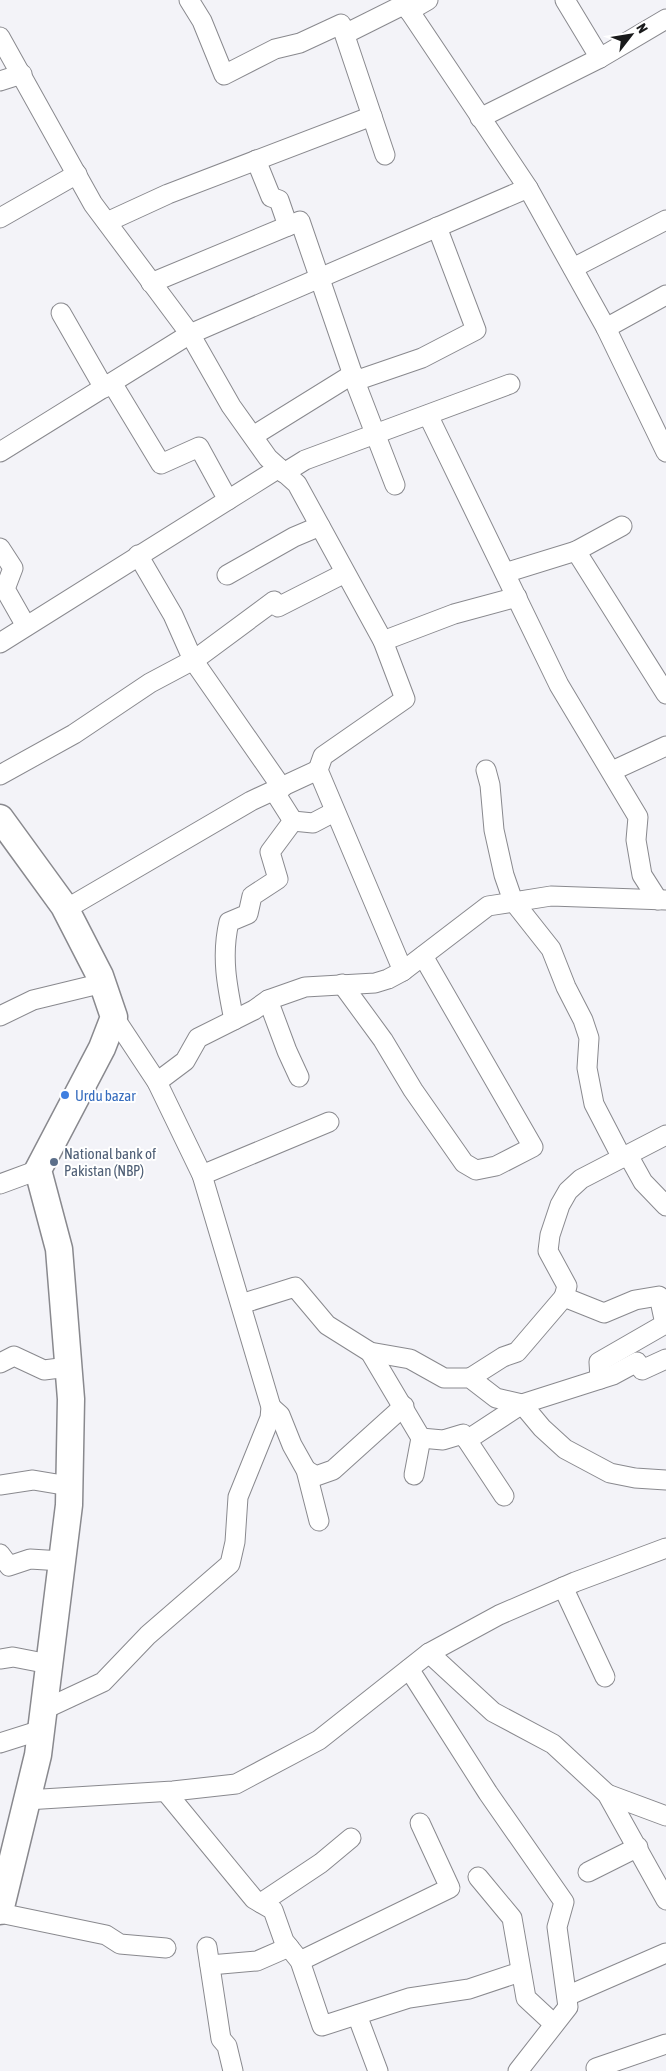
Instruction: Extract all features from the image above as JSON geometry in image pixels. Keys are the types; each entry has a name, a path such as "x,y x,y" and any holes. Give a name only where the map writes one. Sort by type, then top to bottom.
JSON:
{"main road":[{"path":"0,1912 38,1755 62,1561 69,1486 71,1399 59,1249 38,1170 102,1048 114,1017 103,983 66,908 2,824"}],"street":[{"path":"189,0 202,21 224,75 275,49 300,43 341,24 385,155"},
{"path":"345,34 405,5 428,0"},
{"path":"565,0 600,58"},
{"path":"405,5 528,188 606,328 666,452"},
{"path":"480,118 600,58 666,19"},
{"path":"0,37 77,174 107,222 190,334 231,406 252,436 268,458 297,484 383,641 405,698 323,756 318,770 334,812 403,971"},
{"path":"0,81 22,74"},
{"path":"107,222 168,194 372,116"},
{"path":"256,160 271,197 279,200 288,226"},
{"path":"0,218 77,174"},
{"path":"0,452 190,334 528,188"},
{"path":"573,268 666,220"},
{"path":"151,283 300,221 354,377 395,485"},
{"path":"252,436 354,377 422,358 476,330 437,228"},
{"path":"606,328 666,295"},
{"path":"61,314 161,464 199,447 228,500"},
{"path":"0,643 138,555 228,500 282,470 510,384"},
{"path":"428,415 559,684 638,817 636,840 642,875 662,900"},
{"path":"227,575 294,537 320,526"},
{"path":"505,572 576,551 622,526"},
{"path":"0,548 13,568 5,589 26,626"},
{"path":"576,551 666,694"},
{"path":"138,555 173,615 193,660 278,789 293,822"},
{"path":"0,775 74,734 150,683 193,660 274,601 278,607 345,573"},
{"path":"383,641 454,614 517,597"},
{"path":"612,771 666,746"},
{"path":"66,908 251,801 318,770"},
{"path":"486,770 490,785 494,830 504,875 513,901 551,949 566,987 583,1020 589,1038 588,1068 594,1104 625,1157 643,1182 666,1206"},
{"path":"293,822 313,823 334,812"},
{"path":"234,1020 224,975 224,942 229,922 248,914 252,896 278,879 270,852 293,822"},
{"path":"157,1082 185,1061 198,1038 254,1010 268,1000 305,987 375,983 403,971 488,906 551,896 662,900"},
{"path":"342,984 383,1040 418,1097 464,1163 476,1170 496,1166 533,1147 423,956"},
{"path":"0,1016 33,1000 103,983"},
{"path":"268,1000 299,1077"},
{"path":"0,1743 42,1720 103,1682 148,1635 230,1564 235,1542 238,1497 270,1418 271,1407 202,1174 157,1082 114,1017"},
{"path":"202,1174 329,1122"},
{"path":"242,1304 295,1287 327,1325 370,1352 410,1359 444,1378 470,1378 503,1357 517,1352 564,1297 567,1286 548,1251 550,1235 560,1205 568,1191 581,1179 666,1136"},
{"path":"0,1184 38,1170"},
{"path":"564,1297 604,1313 634,1300 659,1296 665,1324 599,1362 600,1379"},
{"path":"370,1352 404,1406 421,1438 414,1475"},
{"path":"0,1363 14,1356 44,1370 68,1368"},
{"path":"467,1440 522,1404 600,1379 637,1362 642,1370 666,1359"},
{"path":"470,1378 496,1398 522,1404 542,1428 565,1449 610,1473 665,1482"},
{"path":"306,1470 316,1476 333,1470 404,1406"},
{"path":"271,1407 280,1415 292,1445 306,1470 319,1521"},
{"path":"421,1438 443,1440 463,1434 504,1496"},
{"path":"0,1485 33,1480 69,1486"},
{"path":"26,1800 166,1792 236,1784 319,1740 429,1653 499,1615 563,1587 666,1549"},
{"path":"0,1554 9,1566 30,1558 62,1561"},
{"path":"563,1587 605,1677"},
{"path":"429,1653 493,1712 553,1744 607,1794 666,1900"},
{"path":"0,1659 13,1657 49,1664"},
{"path":"409,1669 488,1793 564,1902 557,1927 568,2007 518,2071"},
{"path":"166,1792 254,1898 273,1910 284,1941 295,1954 322,2026 408,1998 469,1989 520,1972"},
{"path":"607,1794 666,1816"},
{"path":"233,2071 227,2046 221,2039 209,1956 257,1961 295,1954 450,1888 420,1823"},
{"path":"261,1903 321,1863 351,1838"},
{"path":"588,1872 638,1847"},
{"path":"478,1877 512,1918 526,1998 554,2024"},
{"path":"0,1912 106,1935 120,1944 166,1948"},
{"path":"567,1996 666,1954"},
{"path":"357,2015 378,2071"},
{"path":"596,2068 666,2044"}],"place":[{"name":"Urdu bazar","path":"65,1095"},
{"name":"National bank of Pakistan (NBP)","path":"54,1162"}]}
